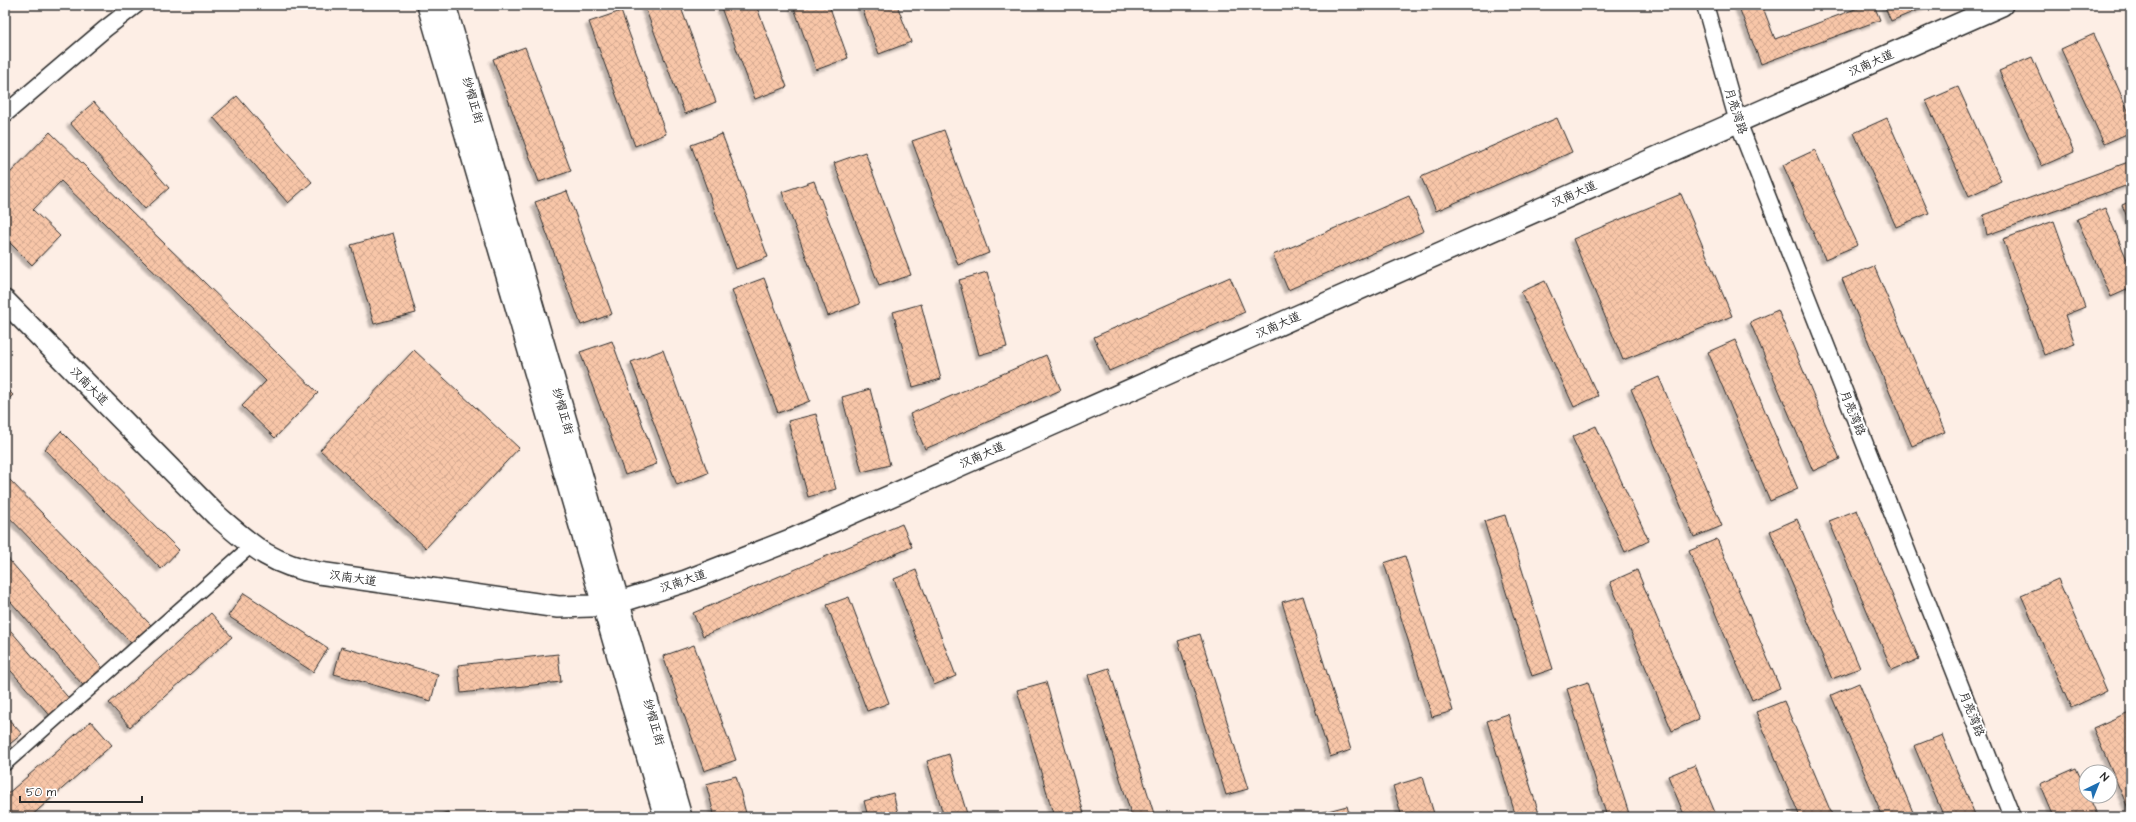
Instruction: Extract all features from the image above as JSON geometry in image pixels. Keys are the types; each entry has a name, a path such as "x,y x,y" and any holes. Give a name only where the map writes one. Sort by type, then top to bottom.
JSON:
{"main road":[{"name":"纱帽正街","path":"428,5 611,603 681,817"},
{"name":"纱帽正街","path":"445,5 611,603 665,817"},
{"name":"汉南大道","path":"5,301 216,515 251,546 273,559 293,568 319,573 558,607 611,603 686,581 793,538 2002,5"}],"street":[{"path":"5,114 105,29 136,5"},
{"name":"月亮湾路","path":"1705,5 1738,122 2012,817"},
{"path":"5,764 251,546"}],"building":[{"path":"644,5 680,5 716,102 685,114"},
{"path":"720,5 756,5 787,87 755,99"},
{"path":"793,5 829,5 848,58 816,70"},
{"path":"861,5 897,5 911,42 879,54"},
{"path":"1738,5 1762,5 1775,39 1866,5 1874,5 1880,20 1761,64"},
{"path":"1884,5 1930,5 1891,21"},
{"path":"621,11 666,134 635,146 589,22"},
{"path":"2094,34 2131,117 2131,132 2104,144 2061,49"},
{"path":"525,47 571,171 539,182 493,59"},
{"path":"2032,57 2074,152 2042,166 1999,71"},
{"path":"1958,87 2001,181 1969,196 1926,101"},
{"path":"237,96 312,182 288,203 213,117"},
{"path":"94,102 169,188 145,209 70,123"},
{"path":"1557,118 1572,152 1436,211 1421,177"},
{"path":"1887,118 1929,213 1896,227 1854,133"},
{"path":"944,130 989,253 958,265 912,141"},
{"path":"50,132 318,393 275,438 242,406 266,381 61,181 33,210 60,236 32,265 5,238 5,178"},
{"path":"722,134 768,257 736,269 691,145"},
{"path":"1815,150 1858,245 1825,259 1783,165"},
{"path":"865,152 911,275 879,286 834,163"},
{"path":"2131,161 2131,184 1987,235 1983,215"},
{"path":"814,181 860,304 828,316 782,192"},
{"path":"567,191 612,314 581,325 535,202"},
{"path":"1681,194 1732,316 1623,360 1573,239"},
{"path":"1409,196 1424,231 1288,290 1273,255"},
{"path":"2131,201 2131,226 2122,205"},
{"path":"2105,208 2131,269 2131,288 2111,297 2077,219"},
{"path":"2054,221 2085,307 2065,315 2075,344 2044,355 2003,239"},
{"path":"393,233 416,313 374,324 351,245"},
{"path":"1874,266 1945,432 1912,446 1842,279"},
{"path":"987,272 1007,347 979,355 959,280"},
{"path":"1230,277 1245,312 1109,371 1094,337"},
{"path":"764,278 810,401 778,413 732,290"},
{"path":"1545,281 1598,396 1574,407 1521,292"},
{"path":"921,304 941,379 913,387 893,312"},
{"path":"1778,310 1840,459 1813,471 1750,322"},
{"path":"1735,340 1798,489 1770,501 1708,352"},
{"path":"612,341 657,464 625,475 580,352"},
{"path":"414,350 519,448 426,548 320,450"},
{"path":"663,350 708,473 677,485 631,362"},
{"path":"1046,355 1061,390 925,449 910,414"},
{"path":"1659,377 1722,526 1694,537 1631,389"},
{"path":"5,387 13,395 5,403"},
{"path":"870,389 890,465 862,472 842,397"},
{"path":"816,414 836,489 808,497 788,421"},
{"path":"1596,426 1649,541 1625,552 1572,437"},
{"path":"61,431 179,550 161,569 45,449"},
{"path":"7,477 151,625 132,644 5,513 5,480"},
{"path":"1857,510 1919,659 1892,670 1829,521"},
{"path":"1505,515 1553,669 1532,676 1484,521"},
{"path":"1797,519 1860,668 1832,679 1770,531"},
{"path":"902,524 912,547 703,636 693,613"},
{"path":"1717,539 1780,688 1752,700 1689,551"},
{"path":"5,555 107,673 87,690 5,595"},
{"path":"1405,556 1453,711 1432,717 1384,563"},
{"path":"916,570 956,676 934,685 894,579"},
{"path":"1637,570 1699,719 1672,731 1610,582"},
{"path":"2058,579 2107,691 2071,708 2021,595"},
{"path":"244,593 328,648 313,672 228,616"},
{"path":"1303,596 1351,750 1330,757 1282,602"},
{"path":"849,597 889,703 867,711 827,605"},
{"path":"211,613 232,637 130,727 109,703"},
{"path":"5,624 72,702 53,719 5,664"},
{"path":"1200,634 1248,789 1226,795 1178,641"},
{"path":"694,645 736,760 704,771 663,656"},
{"path":"341,647 438,674 431,701 334,674"},
{"path":"558,654 561,682 461,693 458,665"},
{"path":"1109,668 1155,817 1132,817 1088,675"},
{"path":"1046,682 1085,817 1054,817 1017,690"},
{"path":"1588,682 1630,817 1607,817 1567,689"},
{"path":"1859,683 1915,817 1883,817 1831,695"},
{"path":"1784,701 1833,817 1800,817 1756,712"},
{"path":"2129,712 2131,716 2131,815 2118,785 2118,764 2109,764 2093,728"},
{"path":"1508,714 1540,817 1516,817 1487,721"},
{"path":"5,715 22,734 5,748"},
{"path":"91,721 112,745 30,817 5,817 5,796"},
{"path":"1942,735 1976,817 1944,817 1914,746"},
{"path":"949,754 968,817 944,817 927,761"},
{"path":"1695,765 1717,817 1685,817 1668,776"},
{"path":"2076,768 2078,772 2078,804 2092,804 2098,817 2054,817 2040,784"},
{"path":"736,776 747,817 715,817 706,784"},
{"path":"1423,777 1435,817 1402,817 1393,786"},
{"path":"893,793 899,817 868,817 864,801"},
{"path":"1347,806 1350,817 1317,817 1316,814"},
{"path":"448,812 449,817 428,817"},
{"path":"492,812 494,817 476,817"}]}
